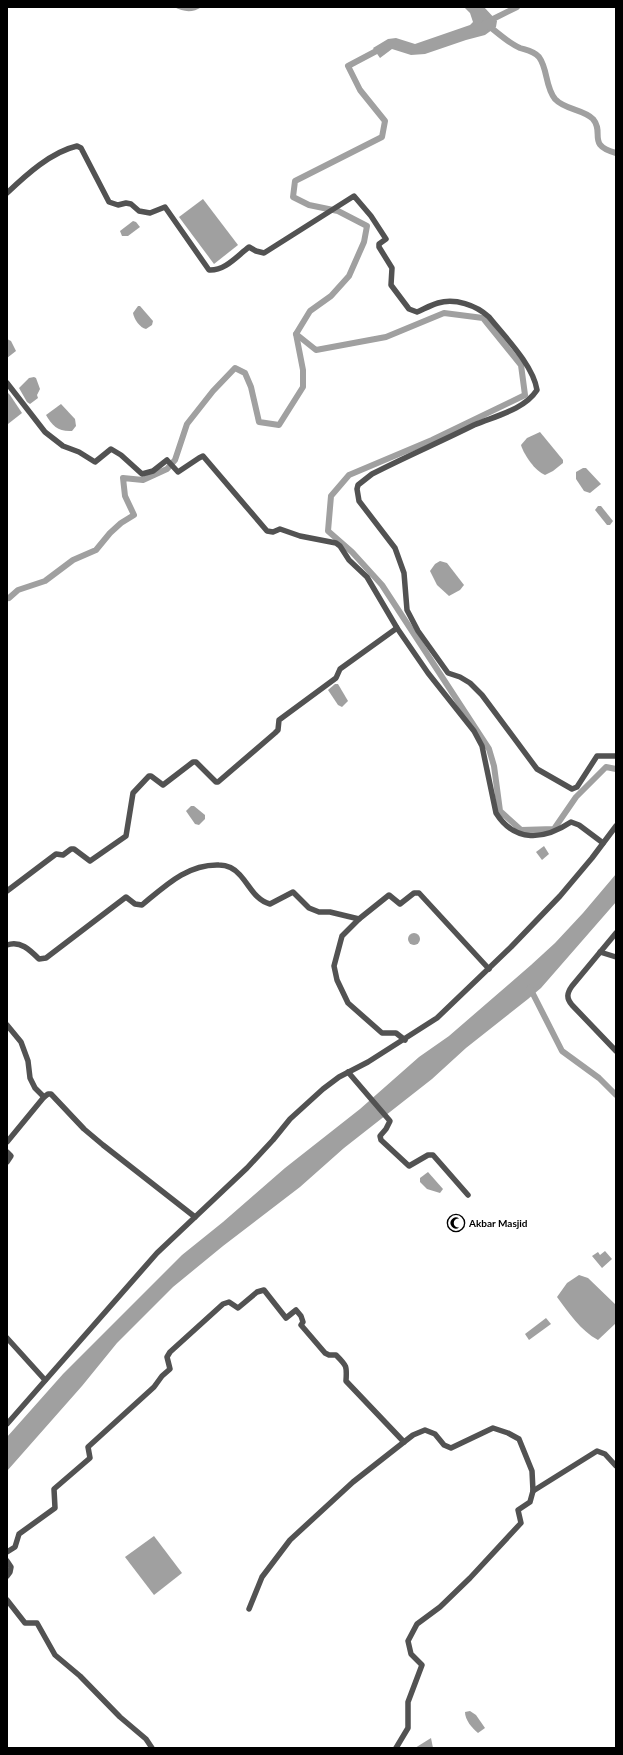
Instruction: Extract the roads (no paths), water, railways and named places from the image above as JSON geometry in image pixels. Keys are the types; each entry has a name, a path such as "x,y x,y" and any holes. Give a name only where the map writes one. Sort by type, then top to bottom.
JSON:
{"street":[{"path":"7,193 43,163 69,148 77,146 81,148 109,202 118,205 126,203 131,204 139,211 150,213 165,207 209,270 215,271 224,267 249,247 264,253 323,217 352,197 356,198 386,239 379,244 379,247 392,268 391,285 409,309 417,312 439,303 457,302 481,310 489,317 527,366 535,382 537,390 531,398 514,408 398,460 372,474 358,485 357,489 359,501 395,548 404,573 406,610 422,637 448,672 470,683 482,695 537,769 569,789 573,789 577,787 598,756 616,756"},
{"path":"7,383 45,432 63,446 79,452 95,462 111,449 121,455 142,474 153,471 167,460 178,472 203,456 267,531 273,532 280,528 300,536 336,543 340,546 349,560 367,577 397,628 428,674 474,731 482,746 496,813 501,821 513,830 523,835 532,837 558,831 571,822 578,825 603,844"},
{"path":"7,891 56,854 62,855 71,849 74,849 90,861 126,836 134,793 149,776 152,776 163,785 193,762 196,762 216,782 218,782 276,733 278,730 279,720 336,678 340,669 397,628"},
{"path":"7,1424 157,1253 269,1145 296,1113 323,1089 348,1072 405,1040 437,1018 489,969 571,885 616,826"},
{"path":"7,945 13,943 27,947 39,959 46,958 126,897 135,904 142,905 182,874 195,868 211,865 228,865 240,874 262,902 270,904 293,892 309,908 319,912 330,912 359,918"},
{"path":"405,1040 396,1033 382,1033 370,1021 354,1009 348,1003 337,980 334,966 342,936 359,918 389,895 400,904 414,893 419,893 489,969"},
{"path":"616,933 572,986 569,991 568,1000 616,1051"},
{"path":"600,952 616,957"},
{"path":"7,1025 21,1042 28,1061 30,1078 35,1088 44,1097"},
{"path":"348,1072 390,1122 380,1138 406,1165 411,1166 430,1154 468,1196"},
{"path":"7,1142 44,1097 48,1094 54,1096 84,1129 194,1217"},
{"path":"7,1152 11,1156 7,1162"},
{"path":"7,1552 15,1547 19,1534 55,1508 54,1489 90,1458 88,1447 154,1387 162,1376 170,1369 167,1357 170,1352 223,1304 229,1302 238,1308 257,1292 264,1290 286,1318 296,1310 301,1316 303,1322 301,1325 306,1332 325,1353 329,1355 336,1355 343,1363 348,1371 346,1381 404,1442"},
{"path":"7,1338 45,1380"},
{"path":"249,1609 262,1577 290,1540 353,1482 412,1435 426,1430 435,1434 444,1445 451,1448 494,1428 519,1439 532,1471 533,1491 530,1502 518,1510 521,1523 455,1593 440,1607 417,1624 408,1641 411,1654 422,1664 408,1702 408,1728 396,1748"},
{"path":"533,1491 597,1451 605,1454 616,1466"},
{"path":"7,1561 11,1567 7,1576"},
{"path":"7,1600 25,1623 37,1623 55,1655 80,1676 120,1717 146,1739 152,1748"}],"waterway":[{"path":"517,7 485,23 511,43 537,55 542,62 550,89 555,99 559,103 584,113 593,119 596,124 601,146 616,153"},
{"path":"9,598 18,590 45,581 73,560 96,550 110,533 121,523 134,515 125,496 123,478 143,480 167,469 175,460 187,424 213,391 235,368 245,373 251,387 259,422 279,425 303,387 303,370 296,334 310,311 331,296 349,276 364,242 367,226 338,211 309,205 293,197 295,181 382,137 385,121 360,90 348,66 382,48"},
{"path":"296,334 316,350 386,337 444,313 483,318 521,365 525,395 432,440 349,475 331,496 328,531 352,552 382,585 489,749 494,766 500,811 521,830 554,829 576,797 606,767 616,769"},
{"path":"530,988 562,1051 599,1078 616,1095"}],"place":[{"name":"Akbar Masjid","path":"456,1223"}]}
